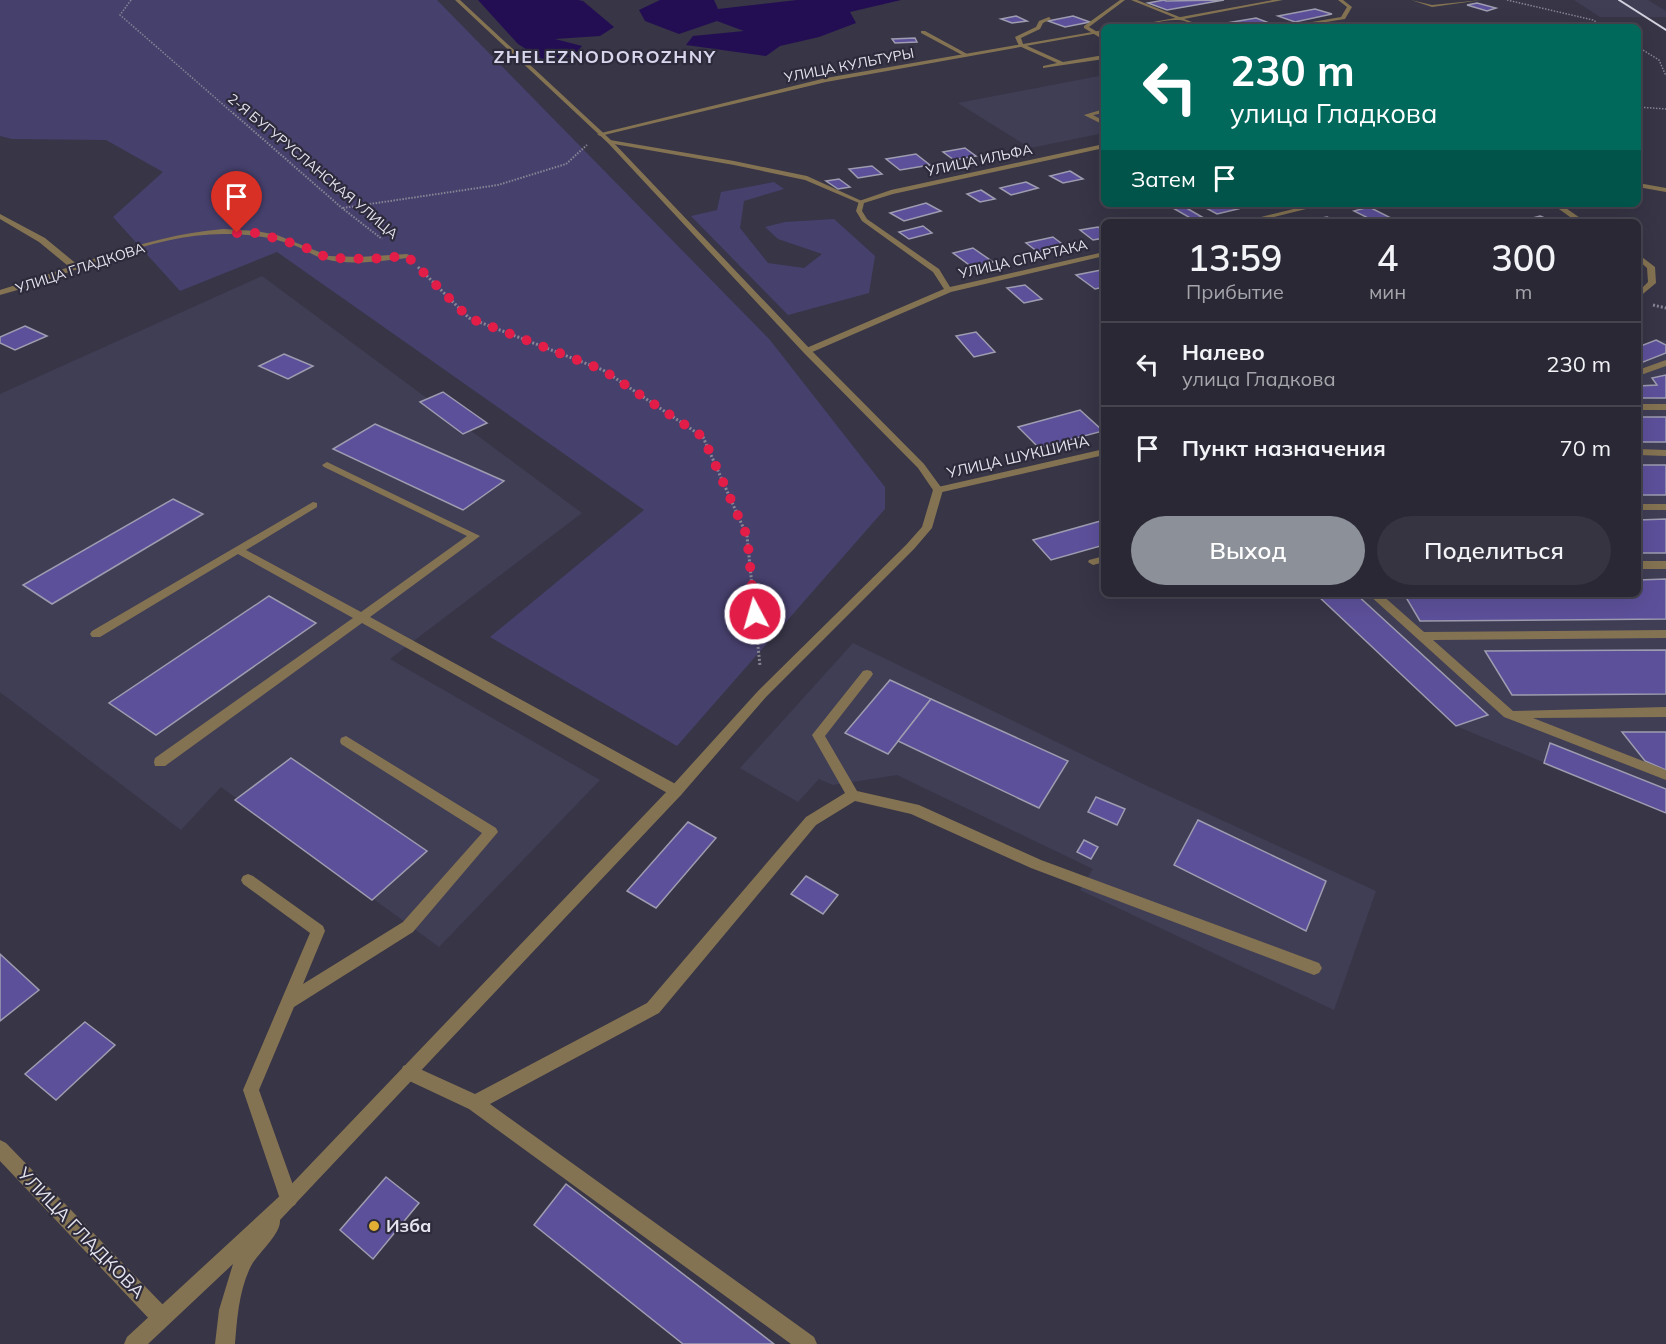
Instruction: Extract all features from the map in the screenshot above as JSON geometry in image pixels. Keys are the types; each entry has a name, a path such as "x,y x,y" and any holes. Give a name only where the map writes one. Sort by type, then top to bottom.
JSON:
{"street":[{"path":"134,1344 289,1199 676,791 762,694 910,548 927,528 938,490 921,466 807,351 605,138 457,0"},
{"path":"1101,36 1086,27 1123,0"},
{"path":"1133,0 1195,24"},
{"path":"1254,0 1264,3"},
{"path":"1145,24 1281,0"},
{"path":"1304,24 1343,18 1350,7 1340,0"},
{"path":"1413,0 1432,6 1480,0"},
{"path":"1048,18 1041,22 1038,28 1018,37 1021,45 1061,63"},
{"path":"923,32 966,55"},
{"name":"УЛИЦА КУЛЬТУРЫ","path":"605,138 826,80 1101,32"},
{"path":"1045,67 1101,57"},
{"path":"1101,112 1087,115 1101,122"},
{"path":"605,138 807,178 861,202 859,211 864,220 936,270 948,290"},
{"name":"УЛИЦА ИЛЬФА","path":"861,202 891,192 1101,147"},
{"path":"1641,186 1666,190"},
{"path":"1258,219 1310,207"},
{"path":"1560,207 1578,219"},
{"path":"0,216 42,240 76,268"},
{"name":"УЛИЦА ГЛАДКОВА","path":"0,293 113,254 197,233 257,233 302,246 328,258 370,259 407,256"},
{"name":"УЛИЦА СПАРТАКА","path":"807,351 948,290 1101,255"},
{"path":"1641,258 1652,267 1652,284 1641,293"},
{"path":"1641,372 1666,363"},
{"path":"1641,407 1666,407"},
{"path":"1641,452 1666,453"},
{"name":"УЛИЦА ШУКШИНА","path":"938,490 1101,453"},
{"path":"160,762 364,618 475,536 327,465"},
{"path":"96,634 313,505"},
{"path":"1641,507 1666,507"},
{"path":"237,550 676,791"},
{"path":"1641,565 1666,565"},
{"path":"1377,597 1509,714 1666,775"},
{"path":"1421,636 1666,634"},
{"path":"854,795 818,735 867,674"},
{"path":"1509,714 1666,712"},
{"path":"288,1002 408,927 491,832 346,741"},
{"path":"475,1103 653,1008 811,821 854,795 914,809 1036,864 1314,968"},
{"path":"248,880 318,931 251,1090 289,1199"},
{"path":"408,1072 475,1103 807,1344"},
{"name":"УЛИЦА ГЛАДКОВА","path":"0,1149 161,1317"},
{"path":"225,1344 228,1310 243,1262 289,1199"}],"path":[{"name":"2-Я БУГУРУСЛАНСКАЯ УЛИЦА","path":"131,0 120,15 342,208 407,256 469,318 603,370 703,437 747,536 762,694"},
{"path":"1507,0 1593,20 1599,24"},
{"path":"1641,49 1659,60 1666,76"},
{"path":"1641,107 1666,109"},
{"path":"342,208 498,185 566,164 605,138"}],"shaded area":[{"path":"0,0 437,0 770,340 885,487 885,509 677,746 490,637 644,510 277,252 180,291 113,217 163,172 106,140 12,139 0,136"},
{"path":"478,0 578,0 583,1 614,27 600,36 555,39 582,46 573,57 542,59 518,44"},
{"path":"660,0 714,0 718,9 797,0 901,0 850,12 856,23 819,37 780,46 766,56 686,45 693,36 744,31 717,21 679,34 645,21 639,10"},
{"path":"1574,0 1648,0 1666,11 1666,17 1600,17"},
{"path":"1101,76 1101,134 1030,148 958,103"},
{"path":"774,182 784,189 744,201 740,228 768,263 804,268 822,254 778,239 765,227 785,222 834,219 875,256 869,293 788,315 691,216 717,210 721,192"},
{"path":"262,276 582,513 390,659 600,780 439,947 221,787 181,830 0,692 0,394"},
{"path":"1656,340 1666,341 1666,813 1456,726 1319,597 1641,597 1641,346"},
{"path":"853,643 1143,784 1376,891 1334,1010 1080,890 1093,869 897,775 833,785 819,779 798,802 740,768"}],"building":[{"path":"1164,0 1224,0 1167,10 1148,3"},
{"path":"1477,3 1496,8 1487,11 1467,5"},
{"path":"1315,9 1332,14 1295,22 1278,16"},
{"path":"1016,16 1027,21 1012,23 1001,19"},
{"path":"1073,16 1090,22 1065,27 1048,21"},
{"path":"1256,18 1272,24 1221,24"},
{"path":"915,38 917,42 895,43 892,39"},
{"path":"965,148 976,156 954,160 943,152"},
{"path":"916,154 930,165 900,170 886,159"},
{"path":"872,166 882,174 858,178 849,169"},
{"path":"1070,171 1083,179 1063,183 1050,176"},
{"path":"839,179 850,187 838,189 826,181"},
{"path":"1026,182 1038,188 1011,195 1000,188"},
{"path":"981,190 995,199 980,202 967,194"},
{"path":"926,203 941,211 904,221 890,213"},
{"path":"1185,207 1202,217 1192,219 1173,208"},
{"path":"1204,207 1238,209 1217,214"},
{"path":"1369,207 1389,217 1370,219 1354,211"},
{"path":"1540,216 1547,219 1529,219"},
{"path":"923,226 932,233 909,239 899,232"},
{"path":"1098,227 1101,229 1101,239 1093,240 1080,230"},
{"path":"1053,237 1065,246 1038,252 1026,243"},
{"path":"973,248 993,262 972,267 953,253"},
{"path":"1101,270 1101,288 1095,289 1076,275"},
{"path":"1025,285 1042,299 1024,303 1007,288"},
{"path":"25,326 47,336 15,350 0,343 0,337"},
{"path":"976,332 995,352 974,357 956,336"},
{"path":"1656,340 1666,345 1666,353 1641,363 1641,346"},
{"path":"284,354 313,366 288,379 259,366"},
{"path":"1666,375 1666,398 1641,397 1641,386 1657,385 1652,378"},
{"path":"443,392 487,423 463,434 420,402"},
{"path":"1080,410 1101,432 1039,448 1018,427"},
{"path":"1641,417 1666,417 1666,442 1641,442"},
{"path":"375,424 504,481 463,510 333,449"},
{"path":"1641,465 1666,465 1666,495 1641,495"},
{"path":"173,499 203,514 52,604 23,585"},
{"path":"1666,519 1666,553 1641,553 1641,520"},
{"path":"1101,521 1101,546 1051,560 1033,540"},
{"path":"1666,579 1666,619 1420,621 1406,597 1641,597 1641,580"},
{"path":"269,596 316,623 156,735 109,703"},
{"path":"1319,597 1359,597 1488,715 1456,726"},
{"path":"1666,650 1666,694 1512,695 1485,651"},
{"path":"890,680 931,699 888,754 845,733"},
{"path":"931,699 1068,761 1039,808 898,741"},
{"path":"1622,732 1666,732 1666,770 1645,761"},
{"path":"1550,743 1666,789 1666,813 1544,763"},
{"path":"291,758 427,851 372,900 235,800"},
{"path":"1096,797 1125,809 1117,825 1088,812"},
{"path":"1198,820 1326,881 1306,931 1174,865"},
{"path":"688,822 716,838 656,908 627,891"},
{"path":"1084,840 1098,847 1091,859 1077,852"},
{"path":"806,876 838,895 823,914 791,894"},
{"path":"0,954 39,990 0,1021"},
{"path":"85,1022 115,1045 56,1100 25,1074"},
{"path":"386,1177 419,1203 373,1259 340,1230"},
{"path":"566,1184 774,1344 683,1344 534,1225"}],"railway":[{"path":"1619,0 1666,30"}],"place":[{"name":"Изба","path":"374,1226"}],"district":[{"name":"ZHELEZNODOROZHNY","path":"605,57"}],"route":[{"path":"237,233 257,233 302,246 328,258 370,259 407,256 469,318 603,370 703,437 747,536 755,614"}]}
